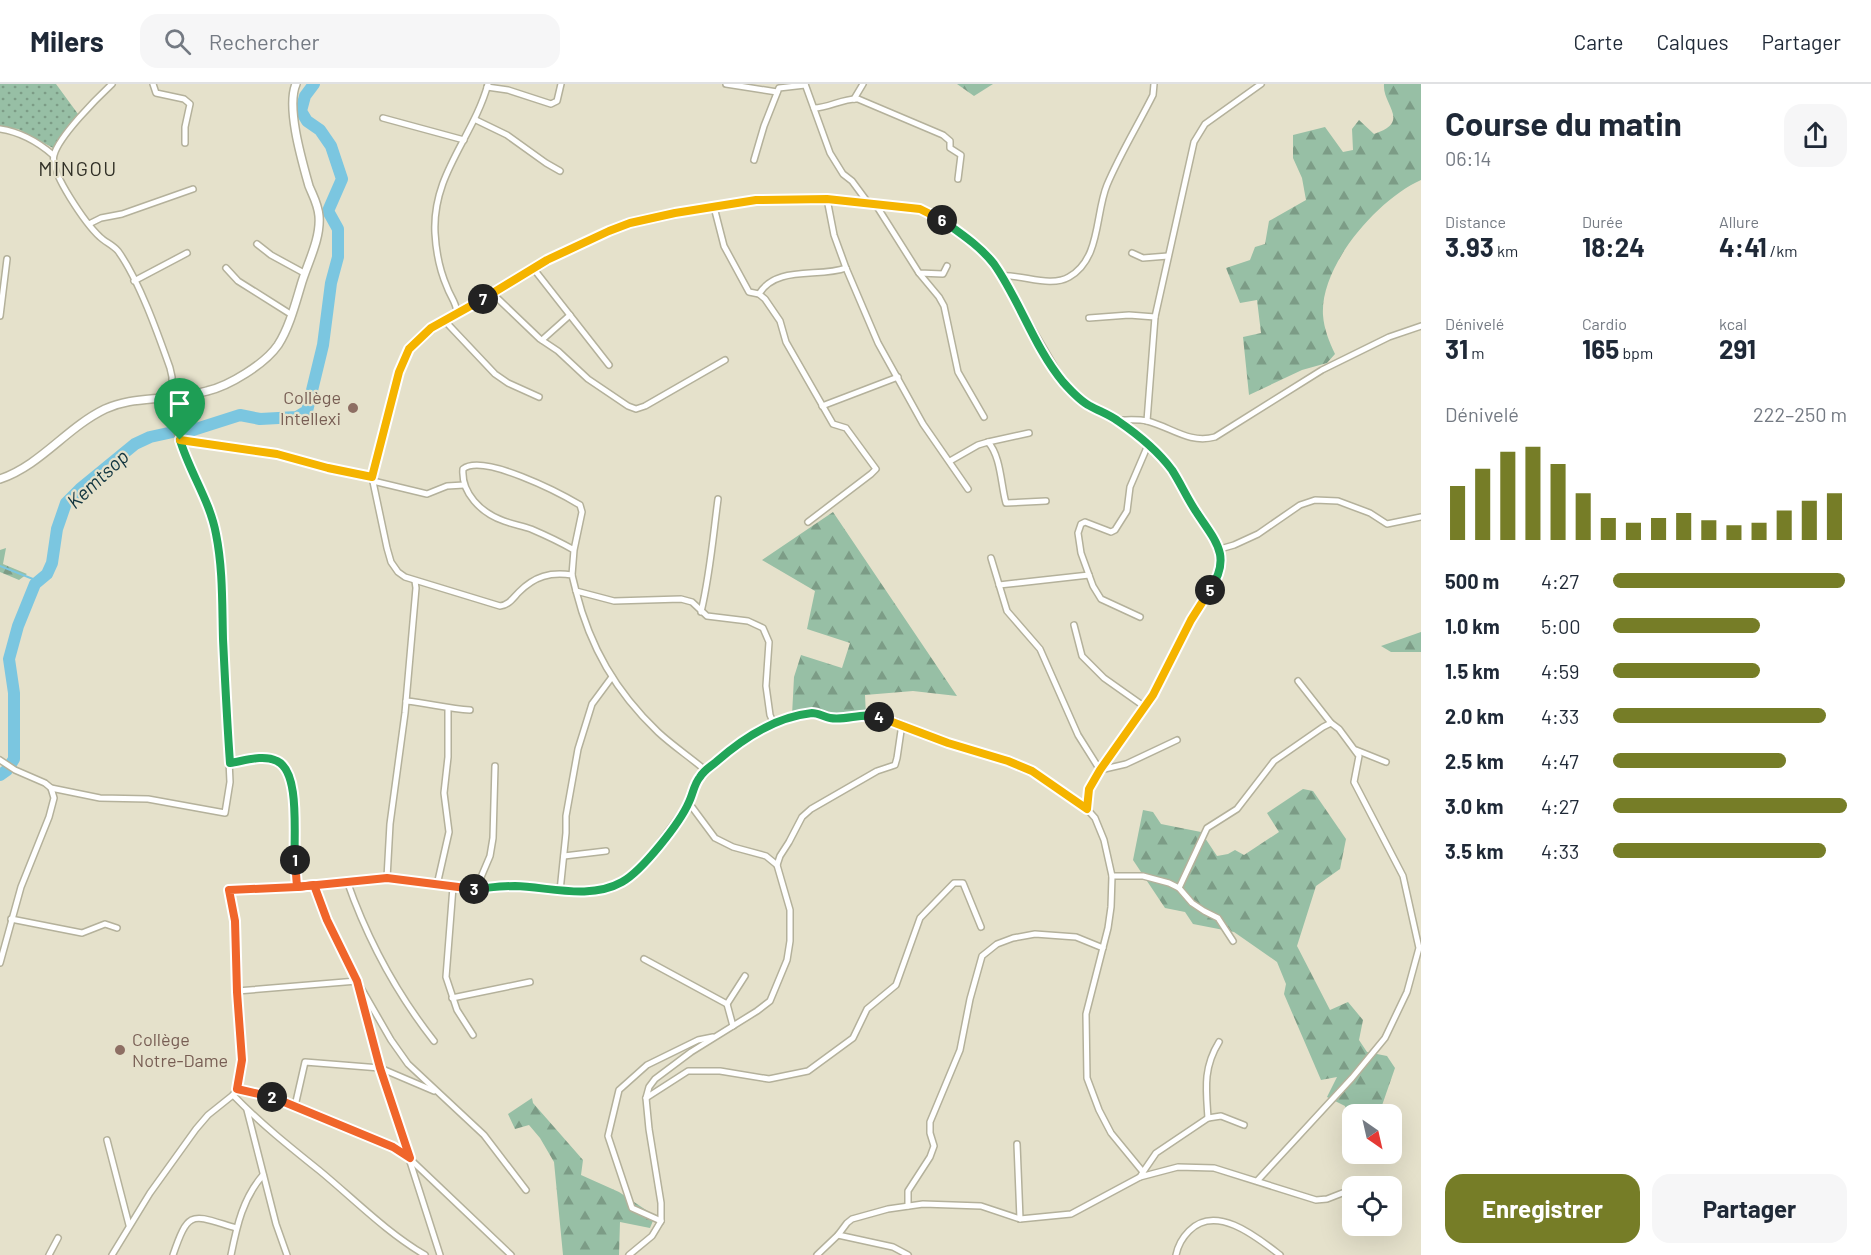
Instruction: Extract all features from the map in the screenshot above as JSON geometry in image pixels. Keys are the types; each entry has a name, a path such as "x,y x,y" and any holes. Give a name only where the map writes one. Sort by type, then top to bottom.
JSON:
{"street":[{"path":"3,762 51,788 100,798 148,799 208,808 221,813 225,813 228,799 230,763 222,570 216,532 205,497 191,470 174,424 170,368 134,281 117,249 99,237 89,224 54,166 53,155 72,127 112,84"},
{"path":"153,84 156,93 184,99 190,104 185,127 185,143"},
{"path":"0,479 13,475 32,464 71,430 106,409 136,399 171,397 215,389 256,366 278,345 292,315 319,230 318,204 310,189 298,140 292,98 296,84"},
{"path":"457,312 441,267 435,233 436,211 443,179 476,120 488,85 551,104 556,101 561,84"},
{"path":"726,84 777,92"},
{"path":"754,160 757,145 779,88 805,84 830,153 843,174 856,186 869,204"},
{"path":"854,99 863,84"},
{"path":"1001,276 1058,280 1068,278 1082,264 1094,243 1100,206 1107,185 1153,95 1154,84"},
{"path":"1147,421 1155,317 1194,142 1205,124 1261,84"},
{"path":"814,108 827,107 854,99 875,105 949,139 950,148 961,155 958,180"},
{"path":"383,118 464,140"},
{"path":"476,120 507,135 560,171"},
{"path":"0,129 19,133 53,155"},
{"path":"89,224 100,218 122,214 193,189"},
{"path":"827,199 832,227 846,268 878,343 923,424 968,489"},
{"path":"572,575 550,573 538,578 505,606 492,604 433,584 415,581 398,572 391,561 372,479 399,372 405,356 421,337 457,312 493,294 547,260 630,223 756,200 827,199 920,209 933,214 976,246 993,263 1064,383 1084,402 1117,419 1148,445 1171,469 1220,549 1222,561 1217,580 1191,620 1167,670 1145,707 1089,789 1087,809"},
{"path":"876,205 919,273 944,306 958,372 984,417"},
{"path":"714,207 724,246 749,292 759,294 765,299 780,321 786,342 833,424 846,428 854,436 876,469 808,522"},
{"path":"257,244 271,255 304,273"},
{"path":"134,281 187,252"},
{"path":"1132,253 1143,258 1168,256"},
{"path":"0,316 7,259"},
{"path":"919,273 943,274 947,266"},
{"path":"226,268 238,281 292,315"},
{"path":"533,268 609,365"},
{"path":"759,294 768,283 782,278 808,272 831,273 846,268"},
{"path":"493,294 588,379 636,409 725,360"},
{"path":"542,340 570,315"},
{"path":"1089,318 1129,315 1155,317"},
{"path":"444,320 495,374 508,383 539,397"},
{"path":"1117,419 1147,421 1173,433 1198,439 1215,437 1322,370 1389,337 1421,326"},
{"path":"822,406 898,377"},
{"path":"950,461 978,445 1029,433"},
{"path":"179,439 277,454 427,494 447,486 464,485"},
{"path":"988,442 992,446 1000,472 1006,503 1046,501"},
{"path":"1140,618 1101,599 1089,575 1078,540 1083,523 1088,522 1111,531 1115,530 1127,511 1130,487 1148,445"},
{"path":"573,550 531,529 494,516 471,498 464,485 463,469 476,465 524,477 580,505 582,509 573,550 572,575 591,640 612,677 658,732 705,770"},
{"path":"701,612 709,577 718,499"},
{"path":"1220,549 1258,534 1300,505 1315,500 1338,501 1370,513 1387,524 1421,517"},
{"path":"991,558 1007,611 1040,649 1078,735 1100,770"},
{"path":"999,585 1089,575"},
{"path":"387,878 390,824 406,701 415,581"},
{"path":"576,591 614,601 681,599 692,602 701,612 711,618 748,621 763,628 769,642 766,686 770,715 774,724"},
{"path":"1074,625 1082,656 1104,678 1145,707"},
{"path":"560,891 566,816 578,748 592,704 612,677"},
{"path":"1257,1181 1352,1078 1385,1038 1407,992 1419,948 1403,876 1354,782 1359,756 1340,729 1331,723 1298,681"},
{"path":"406,701 436,705 448,710 470,710"},
{"path":"437,885 449,832 444,793 448,757 448,710"},
{"path":"112,1255 129,1225 196,1129 237,1089 242,1060 235,921 229,890 297,887 387,878 476,889 517,886 560,891 608,888 630,877 655,851 689,803 698,778 705,770 747,737 774,724 815,713 831,718 872,714 948,743 1008,761 1032,771 1087,809 1095,818 1104,840 1112,876 1108,928 1086,1014 1087,1078 1111,1133 1142,1175"},
{"path":"1179,888 1207,828 1237,809 1274,761 1331,723"},
{"path":"777,866 780,856 802,817 811,809 877,771 894,765 902,724"},
{"path":"1100,770 1126,764 1177,740"},
{"path":"1354,749 1386,762"},
{"path":"230,763 260,758 277,761 285,767 293,791 297,887"},
{"path":"476,889 490,856 493,838 495,766"},
{"path":"0,963 21,887 49,818 54,798 51,788"},
{"path":"629,1255 652,1236 661,1221 661,1203 646,1098 649,1087 656,1078 691,1052 758,1011 770,1001 787,960 791,925 790,910 777,866 766,856 733,847 715,838 689,803"},
{"path":"564,856 606,851"},
{"path":"1112,876 1143,876 1179,888 1198,907 1218,918 1233,941"},
{"path":"347,881 365,925 397,988 434,1041"},
{"path":"646,1098 688,1071 720,1071 769,1079 808,1071 853,1038 867,1009 896,985 921,918 954,883 963,883 981,927"},
{"path":"314,885 327,920 357,981 391,1040 408,1064 484,1135 526,1190"},
{"path":"453,887 446,977 452,998 473,1035"},
{"path":"11,919 82,933 105,924 117,928"},
{"path":"908,1206 908,1191 930,1157 934,1146 930,1133 930,1122 960,1050 970,999 982,956 997,944 1035,934 1076,937 1103,948"},
{"path":"644,959 727,1004 733,1026"},
{"path":"727,1004 745,976"},
{"path":"237,992 357,981"},
{"path":"357,981 380,1068 440,1255"},
{"path":"452,998 530,982"},
{"path":"661,1221 632,1208 608,1136 619,1090 647,1065 698,1040 717,1037"},
{"path":"1208,1118 1206,1070 1219,1042"},
{"path":"295,1106 305,1062 380,1068 439,1092"},
{"path":"237,1089 259,1093 295,1106 393,1147 410,1158 512,1255"},
{"path":"233,1095 296,1153 404,1243 425,1255"},
{"path":"247,1110 276,1224 287,1255"},
{"path":"1142,1175 1156,1153 1208,1118 1221,1116 1244,1125"},
{"path":"107,1140 129,1225"},
{"path":"1017,1144 1020,1219"},
{"path":"817,1255 852,1219 888,1209 923,1204 981,1206 1020,1219 1071,1214 1142,1175 1178,1167 1214,1168 1316,1200 1327,1199 1342,1193"},
{"path":"231,1255 236,1228 245,1202 263,1175"},
{"path":"173,1255 182,1229 188,1221 195,1218 205,1218 236,1228"},
{"path":"1176,1255 1180,1242 1192,1228 1210,1221 1231,1224 1252,1234 1280,1255"},
{"path":"838,1235 893,1247 908,1255"},
{"path":"49,1255 58,1238"}],"green space":[{"path":"0,84 56,84 78,114 53,148 18,129 0,127"},
{"path":"957,84 993,84 974,96"},
{"path":"1384,84 1421,84 1421,180 1404,189 1370,218 1341,255 1331,275 1323,315 1327,335 1335,354 1327,363 1302,370 1249,395 1243,337 1261,333 1257,300 1240,303 1226,268 1250,260 1255,247 1265,244 1269,221 1306,200 1302,178 1293,158 1293,135 1325,127 1343,152 1353,150 1352,129 1359,120 1374,134 1391,124 1392,112"},
{"path":"833,512 957,696 913,691 865,695 866,716 830,720 792,715 794,677 801,655 842,668 850,643 807,629 815,591 762,560"},
{"path":"6,548 3,564 27,574 19,580 0,572 0,550"},
{"path":"1421,632 1421,652 1391,652 1381,646"},
{"path":"1303,789 1313,791 1346,839 1340,869 1316,886 1297,946 1330,1010 1348,1002 1363,1020 1359,1040 1367,1052 1387,1056 1395,1068 1382,1104 1342,1104 1327,1097 1337,1077 1321,1080 1284,994 1286,984 1277,962 1234,932 1193,924 1185,912 1165,908 1133,860 1143,810 1153,812 1161,824 1201,832 1217,856 1235,850 1244,855 1279,832 1267,813"},
{"path":"532,1098 533,1103 583,1160 581,1175 619,1192 655,1216 650,1228 620,1222 619,1255 563,1255 554,1162 540,1138 529,1125 515,1129 508,1114"}],"waterway":[{"name":"Kemtsop","path":"0,775 7,770 14,759 14,693 9,659 18,626 35,584 47,574 52,563 57,529 66,503 135,444 150,437 193,430 240,415 260,419 297,417 307,411 323,345 331,283 338,257 338,229 328,211 342,179 331,146 320,130 307,121 301,111 305,96 314,84"},
{"path":"0,566 38,581"}],"place":[{"name":"Collège Intellexi","path":"353,408"},
{"name":"Collège Notre-Dame","path":"120,1050"}],"district":[{"name":"MINGOU","path":"78,169"}],"route":[{"path":"180,440 191,470 205,497 216,532 222,570 230,763 260,758 277,761 285,767 293,791 297,887 314,885 327,920 357,981 380,1068 410,1158 393,1147 279,1099 237,1089 242,1060 239,1040 235,921 229,890 297,887 347,881 387,878 472,890 504,886 555,891 608,888 630,877 644,864 689,803 698,778 733,746 764,728 787,719 815,713 831,718 872,714 895,721 948,743 1008,761 1032,771 1087,809 1089,789 1153,695 1191,620 1217,580 1222,561 1220,549 1212,534 1193,508 1171,469 1148,445 1117,419 1090,407 1070,390 1054,369 993,263 969,240 923,209 827,199 756,200 630,223 547,260 493,294 435,325 409,349 399,372 372,477 277,454 180,440"}]}
